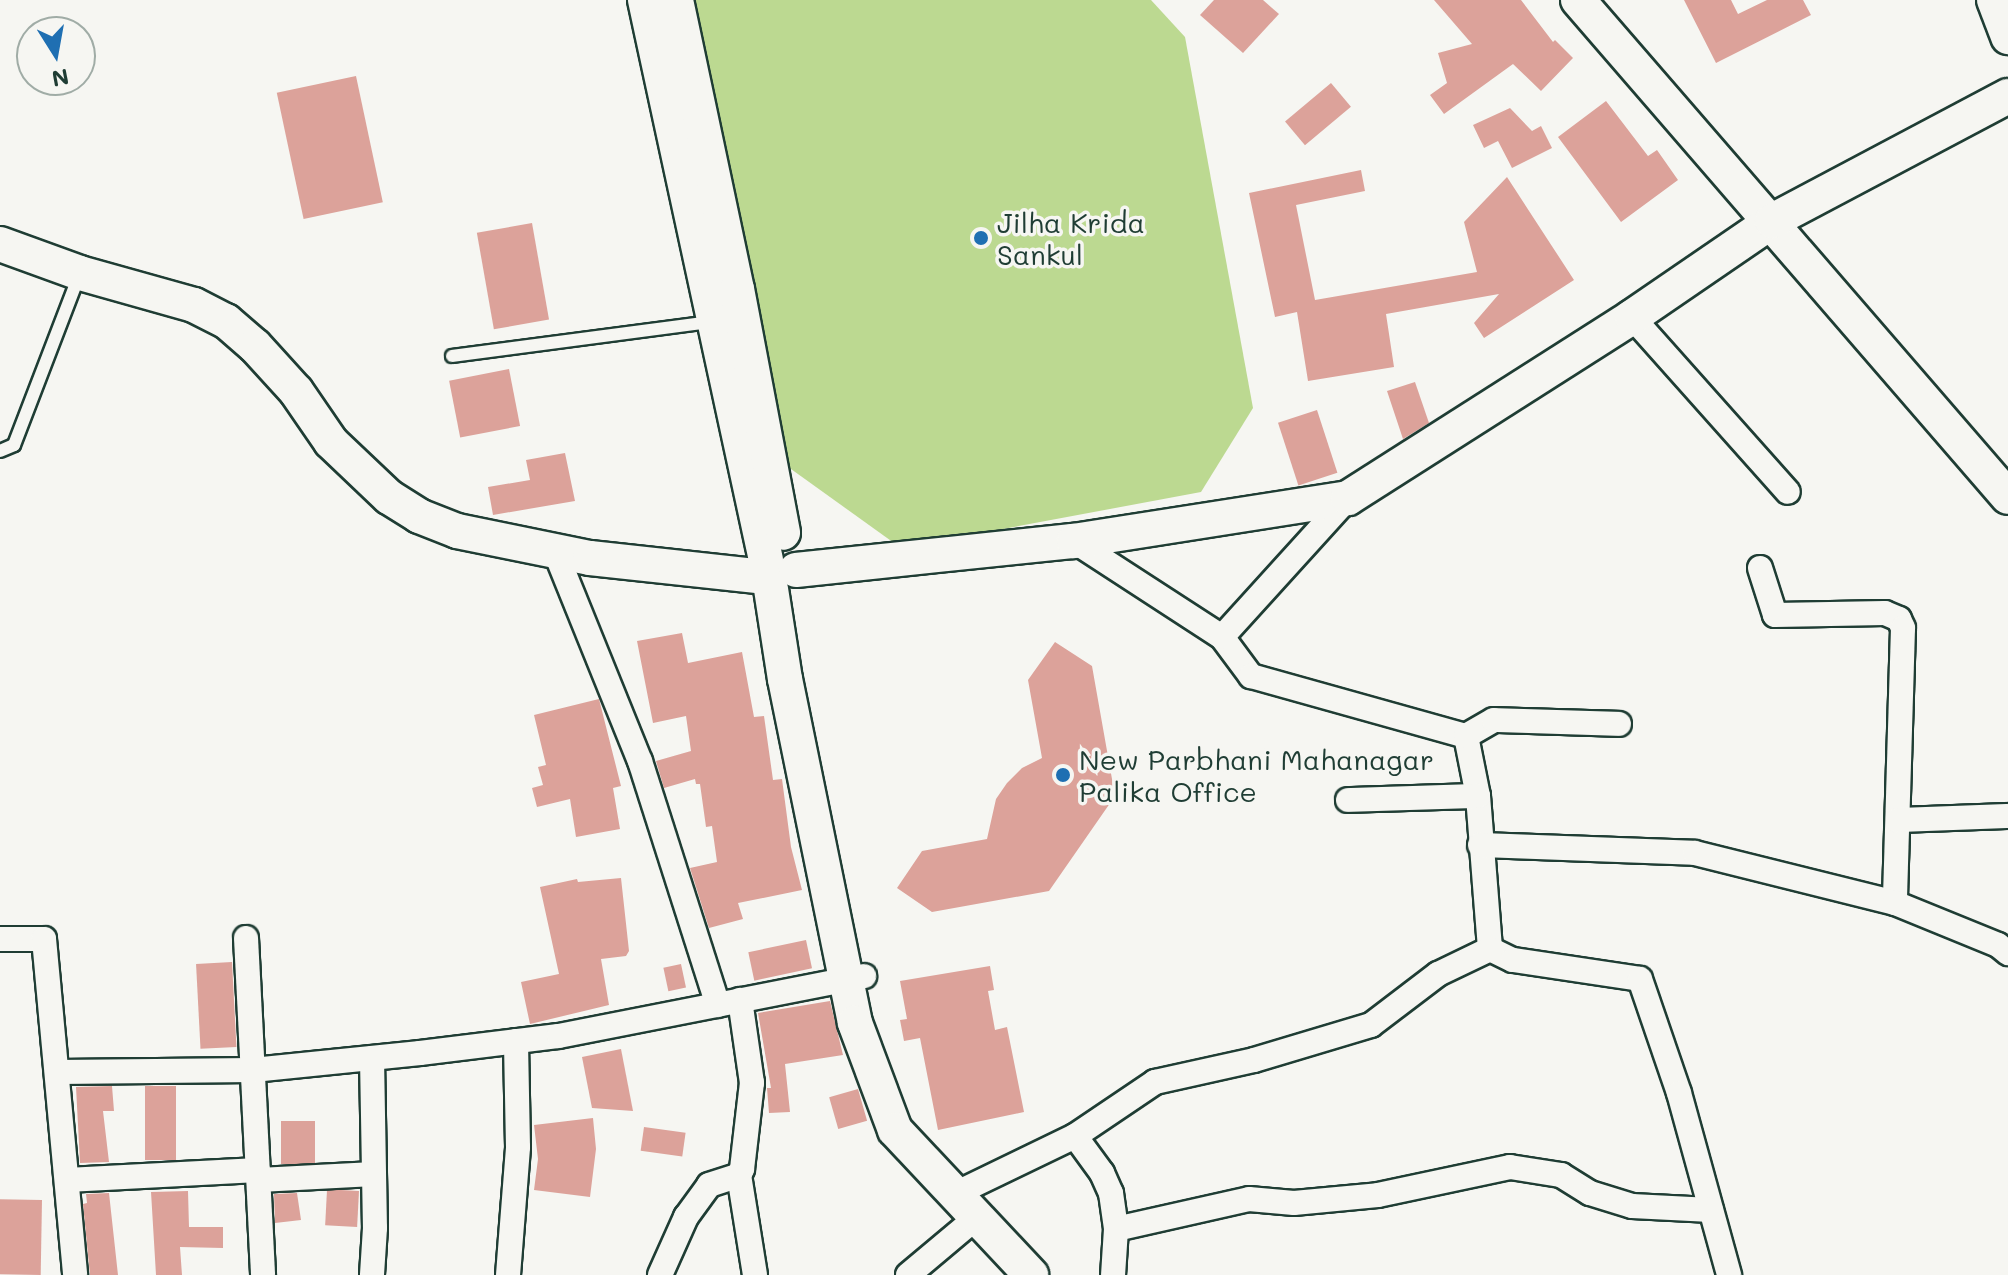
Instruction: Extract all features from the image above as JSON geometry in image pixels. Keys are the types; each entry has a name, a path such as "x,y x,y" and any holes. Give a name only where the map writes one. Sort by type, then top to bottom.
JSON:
{"street":[{"path":"645,0 715,322 779,574"},
{"path":"676,0 737,289 779,574 855,978 870,1018 866,1042 895,1130 1031,1275"},
{"path":"1578,0 2008,497"},
{"path":"1994,0 2008,37"},
{"path":"1222,637 1348,498 1632,317 1772,221 2008,96"},
{"path":"0,244 80,273 194,305 226,321 255,346 296,391 331,442 389,497 419,516 457,531 555,551 779,574 1074,541 1348,498"},
{"path":"1632,317 1788,492"},
{"path":"1074,541 1222,637 1251,676 1466,736 1494,720 1619,724"},
{"path":"555,551 640,761 729,1003 752,1089 739,1175 755,1275"},
{"path":"1760,568 1775,615 1885,613 1899,619 1903,628 1895,903"},
{"path":"1466,736 1478,796 1490,949"},
{"path":"1348,800 1478,796"},
{"path":"1898,820 2008,816"},
{"path":"1480,845 1695,853 1895,903 1998,945 2008,953"},
{"path":"246,938 263,1275"},
{"path":"0,939 44,939 75,1275"},
{"path":"908,1275 966,1205 1155,1082 1254,1060 1371,1025 1438,974 1490,949"},
{"path":"1490,949 1513,960 1640,979 1679,1093 1729,1275"},
{"path":"58,1072 253,1070 372,1058 516,1041 855,978"},
{"path":"508,1275 518,1147 516,1041"},
{"path":"372,1058 372,1275"},
{"path":"1075,1136 1108,1183 1116,1229 1113,1275"},
{"path":"1116,1229 1249,1199 1294,1203 1378,1195 1510,1167 1561,1175 1590,1193 1632,1206 1711,1210"},
{"path":"67,1180 374,1174"},
{"path":"660,1275 686,1217 709,1185 739,1175"}],"lane":[{"path":"0,451 14,445 80,273"},
{"path":"452,356 715,322"}],"green space":[{"name":"Jilha Krida Sankul","path":"692,0 1151,0 1185,37 1253,408 1201,492 901,548 784,464"}],"building":[{"path":"1214,0 1263,0 1279,14 1243,53 1200,15"},
{"path":"1434,0 1521,0 1553,42 1555,40 1573,58 1541,91 1513,64 1444,114 1430,95 1447,83 1438,53 1472,44"},
{"path":"1684,0 1731,0 1738,14 1767,0 1803,0 1811,15 1716,63"},
{"path":"356,76 383,202 304,219 277,93"},
{"path":"1331,83 1351,107 1305,145 1285,122"},
{"path":"1606,101 1648,156 1657,150 1678,180 1621,222 1558,137"},
{"path":"1510,108 1532,131 1541,126 1552,148 1512,168 1498,141 1484,148 1473,125"},
{"path":"1361,170 1365,191 1296,205 1315,300 1477,272 1464,222 1507,177 1574,280 1484,338 1474,323 1499,294 1386,314 1394,367 1308,381 1297,312 1275,317 1249,193"},
{"path":"532,223 549,320 494,329 477,233"},
{"path":"509,369 520,426 460,438 449,381"},
{"path":"1415,382 1429,423 1403,439 1387,391"},
{"path":"1317,410 1337,473 1298,485 1278,423"},
{"path":"565,453 575,501 493,515 488,487 530,480 526,460"},
{"path":"682,633 688,663 742,652 754,717 764,716 773,780 782,779 791,847 802,890 738,903 743,919 709,928 690,868 717,862 712,826 706,827 700,784 696,784 695,779 664,788 656,761 691,751 686,716 653,723 637,641"},
{"name":"New Parbhani Mahanagar Palika Office","path":"1055,642 1092,666 1115,796 1049,891 932,912 897,888 922,851 987,839 996,799 1022,768 1042,758 1028,680"},
{"path":"599,699 621,786 613,788 620,829 576,837 570,799 537,807 532,788 543,785 538,767 546,765 534,715"},
{"path":"621,878 629,951 626,956 601,959 609,1005 530,1024 521,982 559,974 540,887 577,879 578,882"},
{"path":"806,940 812,968 754,981 748,952"},
{"path":"232,962 236,1047 200,1049 196,964"},
{"path":"681,964 686,987 668,991 663,968"},
{"path":"990,966 994,990 988,991 995,1030 1007,1027 1024,1112 938,1130 920,1038 904,1041 900,1020 907,1019 900,981"},
{"path":"830,1001 843,1055 785,1064 790,1112 769,1113 767,1088 771,1088 758,1013"},
{"path":"621,1049 633,1111 592,1108 582,1057"},
{"path":"112,1086 114,1111 103,1111 109,1162 80,1163 76,1087"},
{"path":"145,1086 176,1086 176,1160 145,1160"},
{"path":"858,1089 867,1121 838,1129 829,1097"},
{"path":"593,1118 596,1149 590,1197 534,1190 538,1159 534,1125"},
{"path":"281,1121 315,1121 315,1164 281,1164"},
{"path":"644,1127 686,1133 682,1157 641,1151"},
{"path":"327,1189 359,1191 357,1227 325,1225"},
{"path":"188,1191 189,1227 223,1227 223,1248 180,1247 182,1275 156,1275 151,1192"},
{"path":"109,1193 118,1275 90,1275 83,1204 87,1203 86,1194"},
{"path":"297,1193 301,1220 275,1223 274,1194"},
{"path":"0,1199 42,1200 41,1275 0,1274"}],"place":[{"name":"Jilha Krida Sankul","path":"981,238"},
{"name":"New Parbhani Mahanagar Palika Office","path":"1063,775"}]}
